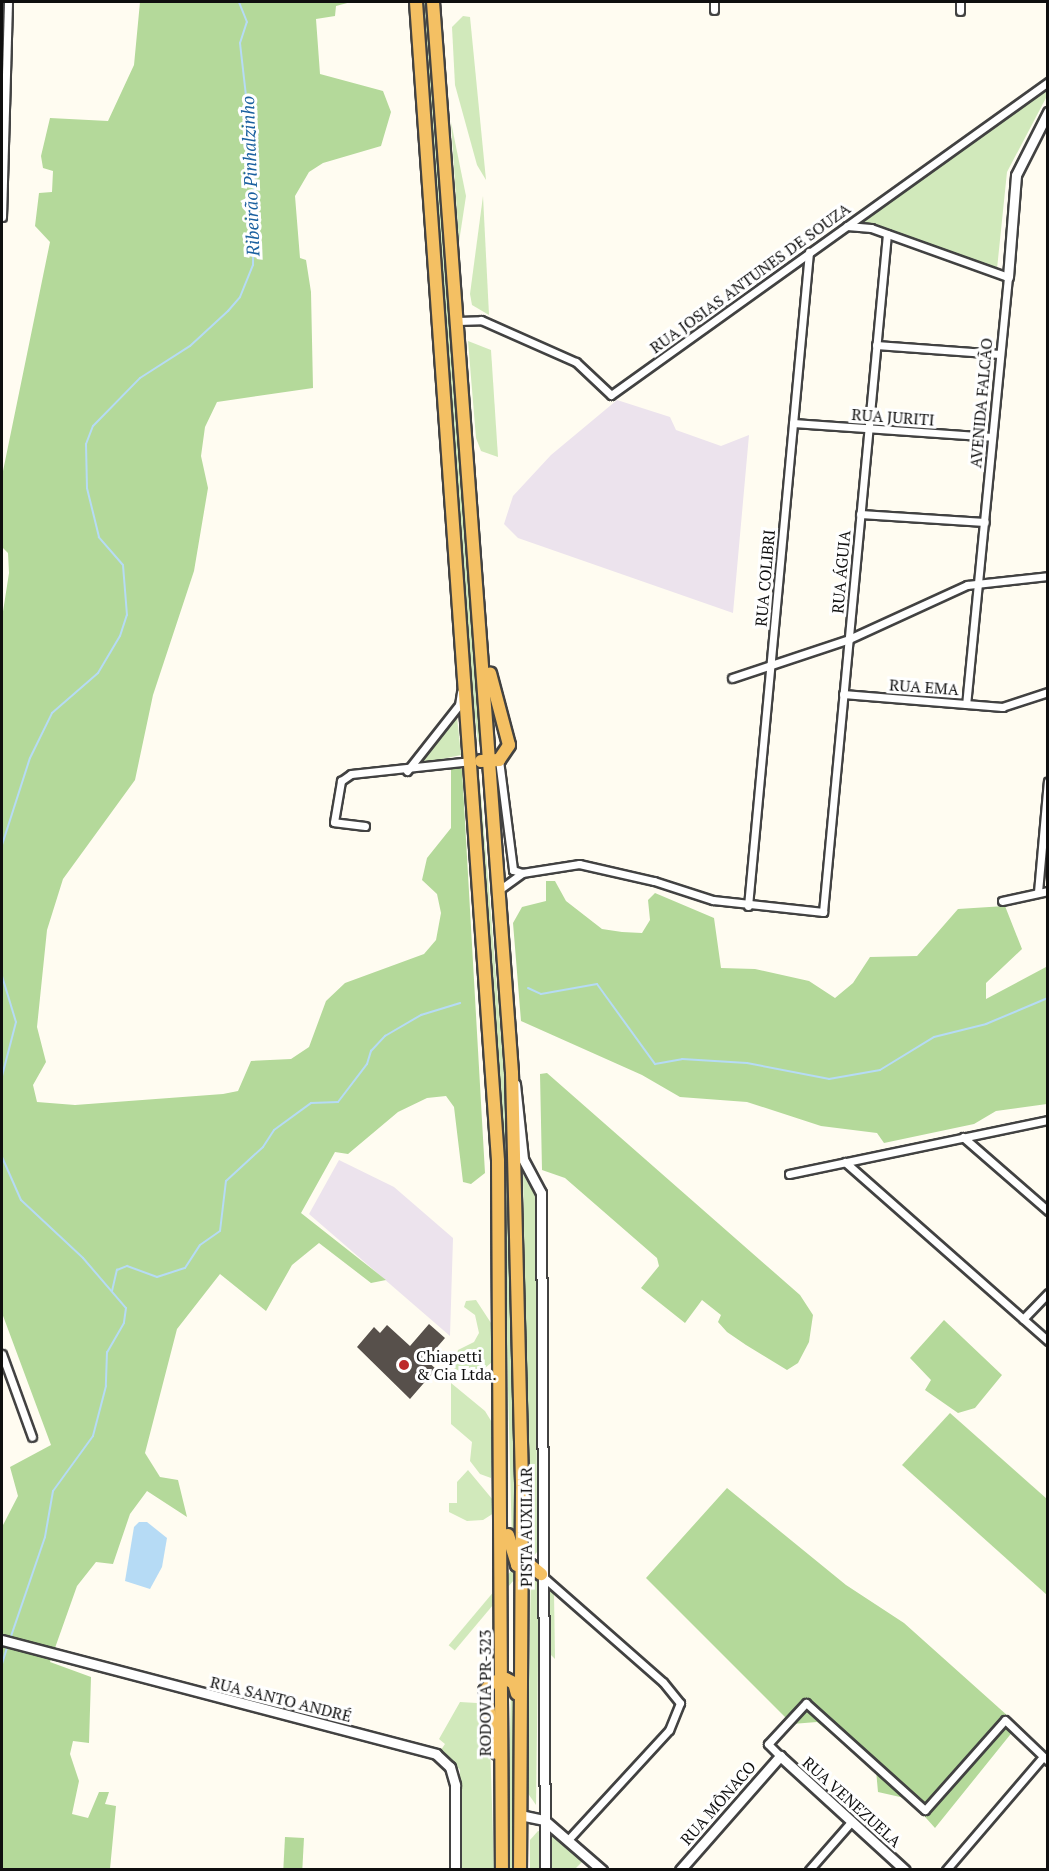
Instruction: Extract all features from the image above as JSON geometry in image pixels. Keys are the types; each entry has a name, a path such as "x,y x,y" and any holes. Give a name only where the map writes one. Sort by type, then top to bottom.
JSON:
{"highway":[{"path":"416,2 464,664 478,756 485,761 499,890 512,1073 534,1566 520,1772"},
{"path":"433,2 458,321 485,761 498,1161 502,1417 508,1543 513,1560 534,1566"},
{"path":"473,550 493,694 509,745 485,761"},
{"name":"RODOVIA PR-323","path":"502,1417 502,1869"},
{"path":"502,1869 497,1755 483,1697 492,1682 501,1679 516,1686 520,1772 520,1869"}],"street":[{"path":"2,217 8,2"},
{"path":"714,2 714,10"},
{"path":"960,2 960,11"},
{"name":"RUA JOSIAS ANTUNES DE SOUZA","path":"458,321 481,320 576,362 611,395 1047,82"},
{"name":"AVENIDA FALCÃO","path":"966,704 980,581 1016,175 1047,112"},
{"path":"847,225 887,234 1008,277"},
{"name":"RUA ÁGUIA","path":"748,906 823,912 887,234"},
{"name":"RUA COLIBRI","path":"748,906 809,252"},
{"path":"876,345 1000,354"},
{"name":"RUA JURITI","path":"793,423 992,437"},
{"path":"860,514 985,522"},
{"path":"732,678 849,639 980,581 1047,576"},
{"path":"407,771 459,705 464,664"},
{"name":"RUA EMA","path":"843,694 1002,707 1047,692"},
{"path":"365,826 334,822 341,781 360,772 407,771 485,761 505,777 509,864 522,873"},
{"path":"1038,892 1047,781"},
{"path":"499,890 522,873 579,864 748,906"},
{"path":"1002,901 1047,891"},
{"name":"PISTA AUXILIAR","path":"512,1073 520,1099 523,1159 538,1185 534,1566 545,1869"},
{"path":"789,1174 1047,1120"},
{"path":"963,1137 1047,1211"},
{"path":"845,1162 1047,1341"},
{"path":"1023,1319 1047,1293"},
{"path":"2,1354 32,1437"},
{"path":"534,1566 678,1696 680,1712 654,1746 568,1840"},
{"name":"RUA SANTO ANDRÉ","path":"2,1640 436,1754 450,1767 455,1785 455,1869"},
{"path":"780,1756 768,1744 806,1703 926,1810 1005,1720 1045,1759 946,1869"},
{"name":"RUA VENEZUELA","path":"780,1756 905,1869"},
{"name":"RUA MÔNACO","path":"680,1869 780,1756"},
{"path":"520,1815 544,1820 602,1869"},
{"path":"809,1869 851,1822"}],"shaded area":[{"path":"617,400 670,417 676,430 721,446 749,435 733,613 518,538 504,524 513,496 551,455"},
{"path":"339,1160 394,1187 453,1238 450,1336 309,1214"}],"green space":[{"path":"140,2 351,2 336,6 335,16 316,19 320,74 383,91 391,112 381,146 323,163 309,172 295,196 300,258 306,260 311,292 313,388 217,402 205,427 201,456 208,488 194,571 153,695 135,780 63,879 47,930 37,1027 46,1062 33,1085 37,1102 75,1105 238,1091 251,1061 291,1059 309,1047 326,1001 345,983 424,954 436,940 441,913 437,894 422,880 427,858 451,828 451,768 462,769 485,1173 471,1184 463,1182 454,1107 446,1096 427,1098 398,1112 348,1154 335,1152 301,1213 386,1280 371,1283 319,1243 292,1265 266,1311 220,1274 177,1329 145,1453 160,1477 178,1480 187,1517 147,1491 130,1514 113,1564 96,1562 77,1586 50,1662 91,1677 89,1743 73,1741 70,1754 79,1781 72,1814 88,1818 99,1792 109,1792 105,1804 116,1806 110,1869 2,1869 2,1527 18,1496 10,1467 51,1445 2,1313 2,618 9,573 8,553 2,547 2,476 50,242 35,226 39,193 52,192 53,171 43,168 41,156 50,118 108,121 134,65"},
{"path":"418,2 426,2 484,748 478,741 460,596"},
{"path":"463,16 470,17 486,180 477,165 455,85 452,27"},
{"path":"1047,87 1047,96 1007,172 997,269 857,222"},
{"path":"451,122 466,196 459,242"},
{"path":"483,196 489,315 472,305 470,294"},
{"path":"468,341 491,350 498,457 481,451 476,438"},
{"path":"457,717 461,755 419,764"},
{"path":"479,769 514,1195 517,1553 512,1543 503,1195"},
{"path":"546,881 555,881 566,901 602,929 622,932 642,933 650,920 648,900 655,893 714,918 721,968 755,969 809,981 835,998 853,983 870,957 917,956 958,909 1005,906 1022,949 986,983 986,999 1046,967 1047,962 1047,1104 996,1111 974,1124 884,1143 877,1133 821,1126 747,1102 680,1097 642,1075 521,1021 513,923 522,907 546,901"},
{"path":"547,1073 800,1295 813,1315 809,1342 798,1363 787,1370 746,1345 727,1332 718,1322 721,1315 702,1300 685,1323 641,1288 659,1266 657,1258 565,1178 542,1170 540,1074"},
{"path":"523,1174 536,1197 537,1552 530,1561"},
{"path":"476,1300 491,1323 492,1362 477,1375 468,1376 454,1368 458,1350 474,1342 479,1333 475,1315 464,1307 466,1301"},
{"path":"944,1320 1002,1375 975,1408 958,1413 925,1390 931,1380 910,1358"},
{"path":"451,1383 485,1411 493,1424 491,1478 480,1474 470,1461 472,1442 451,1424"},
{"path":"950,1413 1047,1499 1047,1595 902,1465"},
{"path":"468,1470 493,1500 494,1513 483,1520 467,1521 449,1512 449,1503 457,1503 457,1482"},
{"path":"727,1488 846,1585 904,1623 1018,1725 935,1828 909,1799 878,1792 876,1770 817,1722 792,1724 646,1578"},
{"path":"511,1571 517,1576 455,1650 449,1645"},
{"path":"531,1573 539,1581 536,1805 527,1792"},
{"path":"547,1590 554,1593 555,1659 548,1652"},
{"path":"511,1689 514,1696 517,1869 507,1869"},
{"path":"460,1702 477,1703 490,1742 494,1869 460,1869 460,1770 441,1750 445,1744 439,1739"},
{"path":"538,1831 558,1835 584,1860 575,1869 530,1869 530,1840"},
{"path":"285,1837 304,1838 302,1870 283,1869"}],"water":[{"path":"139,1522 147,1522 167,1538 162,1567 150,1589 125,1581 134,1527"}],"building":[{"name":"Chiapetti & Cia Ltda.","path":"429,1324 445,1338 426,1360 436,1369 410,1399 357,1347 374,1327 380,1333 387,1325 410,1346"}],"waterway":[{"name":"Ribeirão Pinhalzinho","path":"2,845 30,758 52,713 98,673 120,636 127,615 123,565 99,537 87,488 86,444 93,426 140,378 190,346 228,311 240,297 253,265 254,166 240,43 247,22 239,2"},
{"name":"Ribeirão Pinhalzinho","path":"2,976 16,1022 2,1076"},
{"path":"528,988 541,994 597,984 655,1064 682,1059 747,1063 829,1079 880,1070 934,1037 986,1024 1048,998"},
{"path":"112,1291 117,1270 127,1266 157,1277 185,1268 200,1245 220,1231 226,1181 263,1147 274,1130 311,1103 338,1102 367,1064 371,1051 385,1036 421,1015 460,1003"},
{"path":"2,1157 21,1200 83,1258 126,1308 124,1323 107,1352 106,1386 93,1436 53,1491 45,1537 10,1639"},
{"path":"2,1664 8,1644"}],"place":[{"name":"Chiapetti & Cia Ltda.","path":"404,1365"}]}
